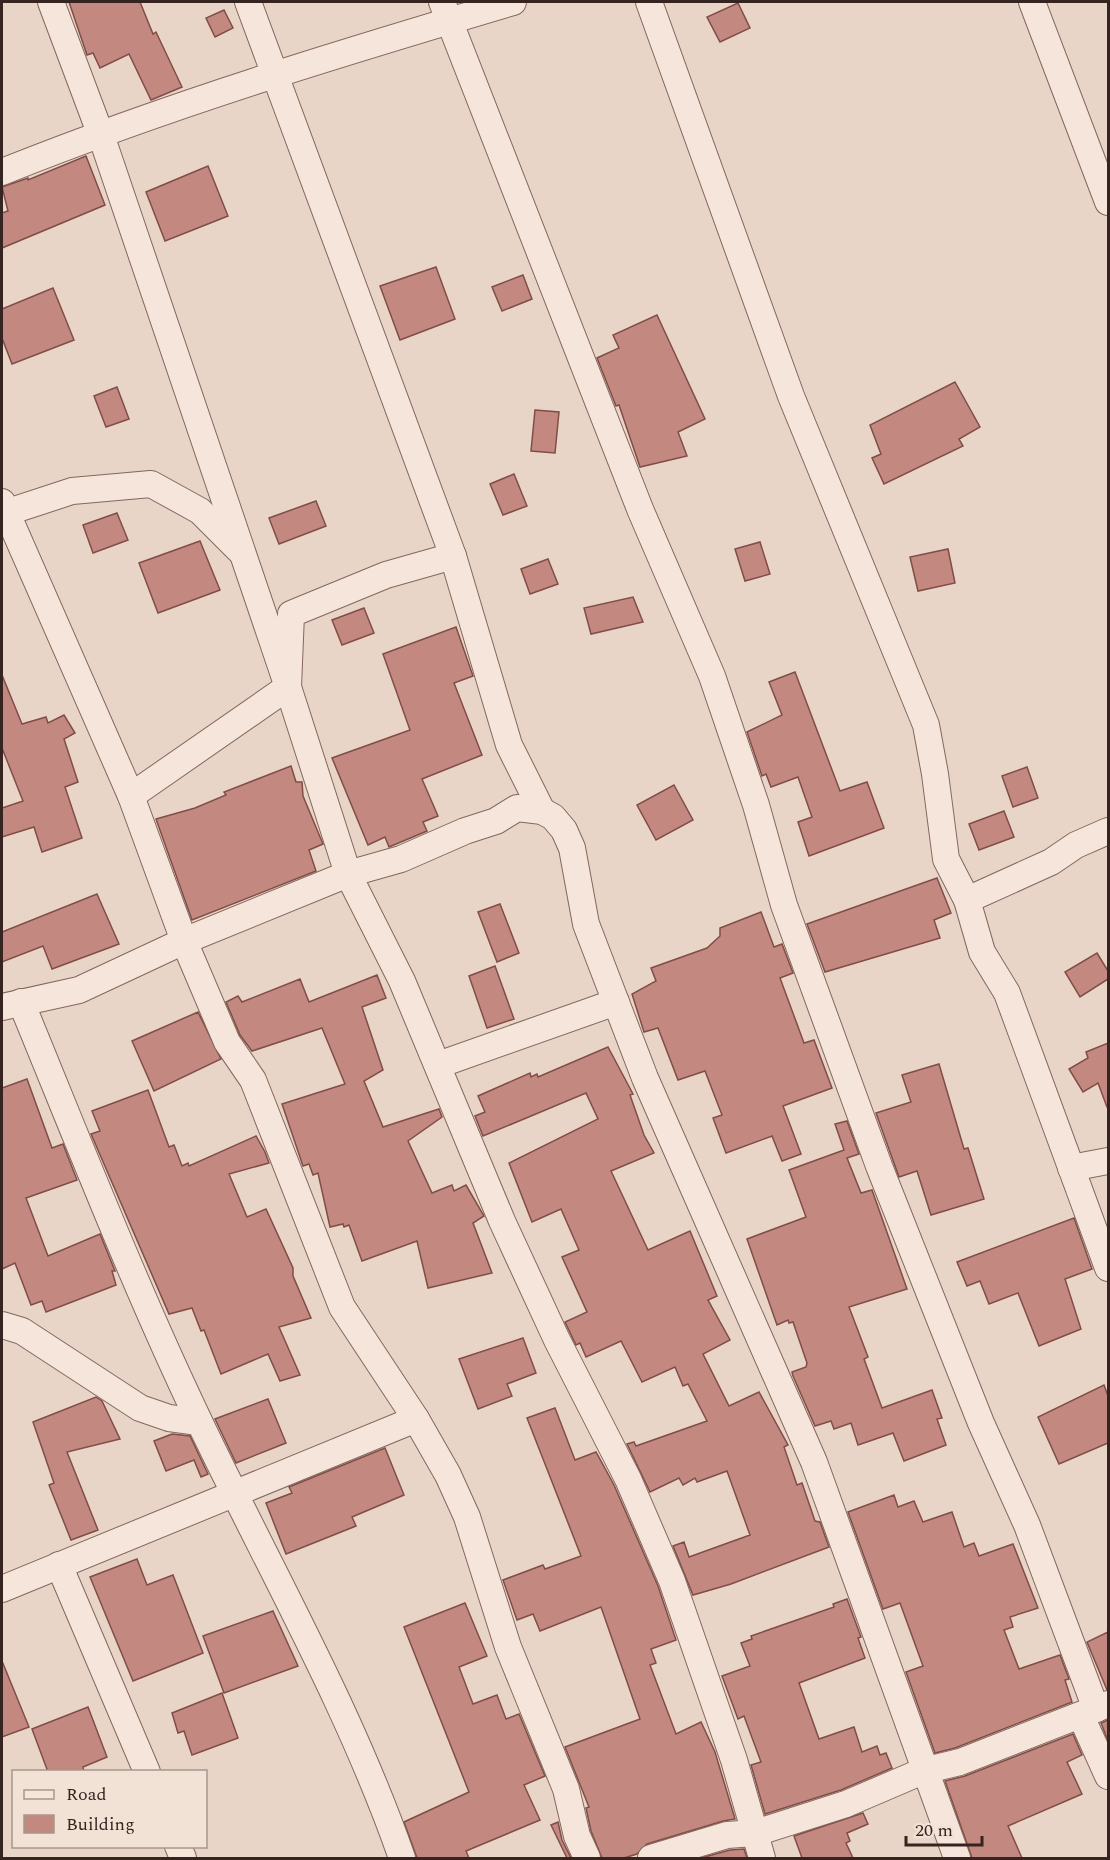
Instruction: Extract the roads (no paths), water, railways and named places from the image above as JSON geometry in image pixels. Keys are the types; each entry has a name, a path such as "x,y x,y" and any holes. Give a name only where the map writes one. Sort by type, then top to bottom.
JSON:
{"street":[{"path":"51,2 100,133 288,687 348,874 402,981 502,1221 557,1340 628,1479 672,1581 735,1760 762,1858"},
{"path":"248,2 273,75 365,314 453,556 509,745 542,811"},
{"path":"2,172 100,133 273,75 445,11 513,2"},
{"path":"649,2 791,396 926,725 946,859 967,900 982,952 1007,993 1108,1268"},
{"path":"1032,2 1108,202"},
{"path":"445,11 640,509 712,675 756,805 784,905 879,1166 976,1412 1028,1525 1095,1710 1108,1776"},
{"path":"243,555 200,511 151,484 72,491 3,510 131,796 183,941 228,1042 253,1080 342,1307 416,1419 448,1475 467,1517 508,1647 566,1790 577,1836 587,1858"},
{"path":"288,687 291,614 386,575 453,556"},
{"path":"131,796 288,687"},
{"path":"402,1858 367,1764 300,1619 200,1422 11,1004 79,990 183,941 348,874 401,860 465,831 496,821 517,808 542,811 553,817 564,830 572,848 586,924 649,1088 814,1462 858,1577 923,1771 957,1858"},
{"path":"967,900 1051,862 1076,845 1108,831"},
{"path":"438,1065 616,1002"},
{"path":"1071,1168 1108,1161"},
{"path":"2,1324 22,1331 140,1408 169,1418 200,1422"},
{"path":"2,1589 416,1419"},
{"path":"60,1565 146,1770"},
{"path":"651,1858 727,1835 755,1833 846,1803 923,1771 960,1762 1095,1710"}]}
